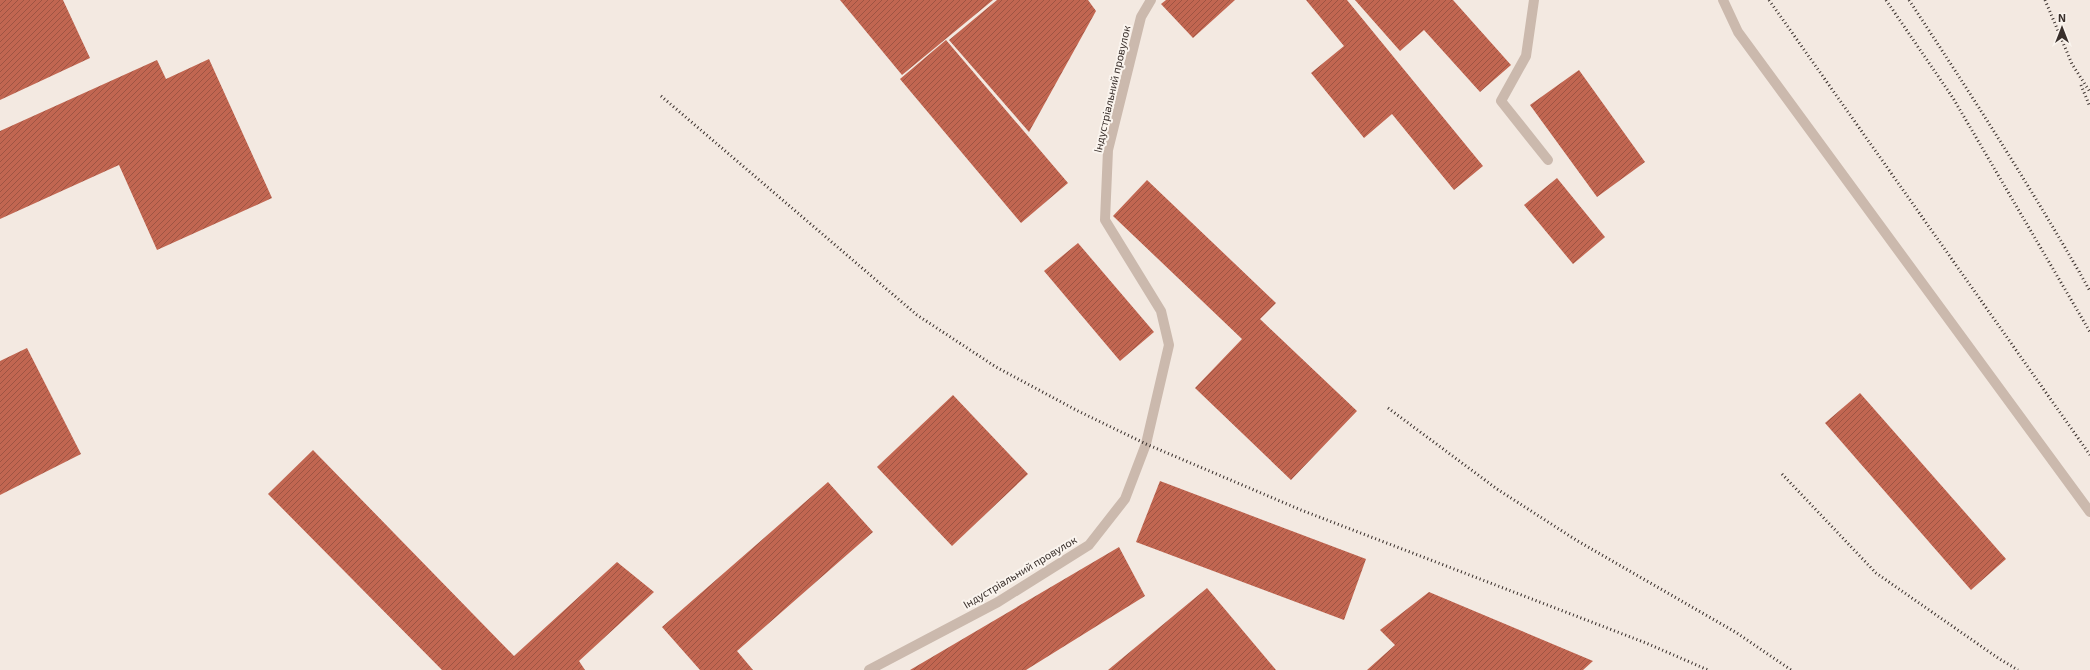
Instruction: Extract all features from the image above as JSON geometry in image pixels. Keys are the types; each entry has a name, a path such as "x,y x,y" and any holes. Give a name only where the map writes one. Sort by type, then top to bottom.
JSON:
{"street":[{"name":"Індустріальний провулок","path":"869,670 998,602 1089,545 1125,499 1146,444 1169,345 1161,311 1105,220 1108,150 1141,17 1151,0"},
{"path":"1534,0 1526,56 1501,101 1548,160"},
{"path":"1723,0 1738,32 2090,512"}],"building":[{"path":"0,0 63,0 90,58 0,100"},
{"path":"840,0 993,0 902,75"},
{"path":"997,0 1088,0 1096,11 1029,132 949,40"},
{"path":"1166,0 1235,0 1193,38 1161,4"},
{"path":"1306,0 1347,0 1483,166 1454,190 1392,114 1364,138 1311,73 1344,46"},
{"path":"1355,0 1453,0 1511,65 1480,92 1424,30 1400,51"},
{"path":"946,40 1068,183 1021,223 900,79"},
{"path":"209,59 272,198 157,250 119,165 0,219 0,131 157,60 166,79"},
{"path":"1579,70 1645,162 1597,197 1530,105"},
{"path":"1557,178 1605,237 1573,264 1524,205"},
{"path":"1147,180 1276,303 1260,319 1357,411 1291,480 1195,388 1242,339 1113,216"},
{"path":"1078,243 1154,332 1120,361 1044,271"},
{"path":"27,348 81,454 0,495 0,361"},
{"path":"1860,393 2006,559 1971,590 1825,423"},
{"path":"953,395 1028,474 952,546 877,467"},
{"path":"313,450 514,656 617,562 654,592 579,661 585,670 442,670 268,494"},
{"path":"1160,481 1366,559 1344,620 1136,542"},
{"path":"828,482 873,532 737,651 753,670 700,670 662,627"},
{"path":"1119,547 1145,596 1026,670 910,670"},
{"path":"1207,588 1276,670 1108,670"},
{"path":"1429,592 1593,661 1583,670 1367,670 1395,645 1380,630"}],"railway":[{"path":"1769,0 2090,455"},
{"path":"1886,0 1953,98 2090,332"},
{"path":"1909,0 2002,144 2090,291"},
{"path":"2045,0 2072,64 2090,92"},
{"path":"2081,85 2090,107"},
{"path":"661,96 917,315 996,367 1078,411 1146,444 1301,510 1646,643 1708,670"},
{"path":"1388,408 1497,489 1576,540 1737,633 1791,670"},
{"path":"1782,474 1876,573 1998,658 2018,670"}]}
